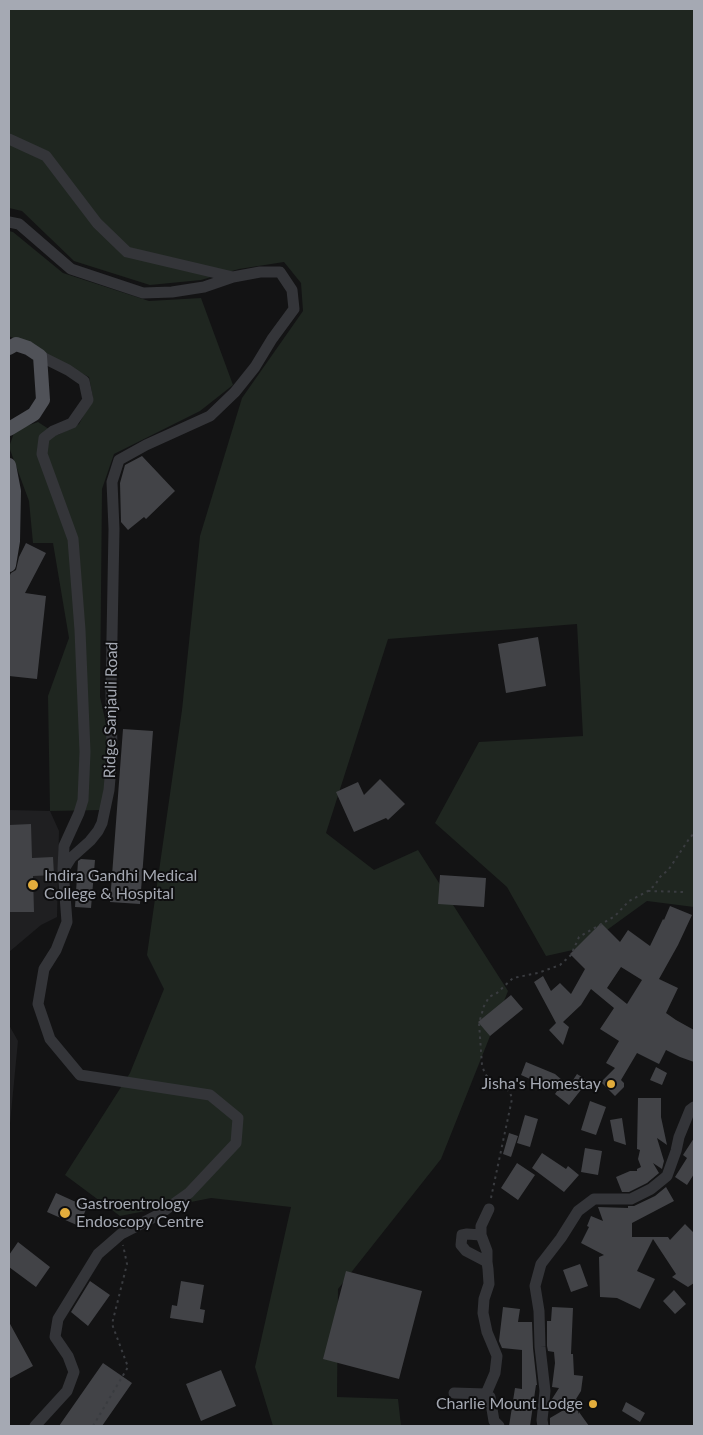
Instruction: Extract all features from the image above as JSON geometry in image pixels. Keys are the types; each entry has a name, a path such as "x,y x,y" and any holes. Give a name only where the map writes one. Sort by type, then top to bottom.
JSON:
{"main road":[{"path":"9,348 16,344 28,348 40,356 43,400 34,414 9,429"},
{"path":"9,465 14,491 13,541 9,565"}],"street":[{"path":"9,139 46,156 97,223 127,252 233,277"},
{"name":"Ridge Sanjauli Road","path":"9,222 19,224 71,269 143,293 172,292 204,287 233,277 260,272 280,272 292,290 294,309 272,339 255,367 240,386 210,416 146,445 119,460 112,482 114,529 111,691 112,754 109,790 102,823 98,831 71,858 63,869"},
{"path":"35,1426 67,1391 74,1372 68,1356 55,1337 58,1319 98,1254 121,1234 158,1216 190,1194 236,1142 238,1118 210,1095 80,1075 50,1038 38,1004 44,969 56,950 66,922 63,869 64,846 83,800 85,752 81,649 73,539 42,454 44,438 53,430 72,423 88,400 84,381 68,370 40,356"},
{"path":"543,1426 545,1391 540,1347 539,1311 535,1286 541,1264 561,1238 578,1211 594,1200 631,1199 651,1189 667,1176 679,1137 690,1110 694,1107"},
{"path":"486,1394 495,1373 497,1356 487,1332 484,1313 484,1299 489,1284 486,1262 487,1251 481,1234 481,1226 488,1209"},
{"path":"481,1234 462,1235 462,1245 466,1251 486,1262"},
{"path":"454,1393 486,1394 490,1396 494,1421 499,1426"}],"path":[{"path":"488,1209 496,1181 512,1100 510,1092 504,1087 495,1084 485,1074 482,1065 479,1023 484,1006 489,997 497,994 513,978 538,973 560,965 571,955 579,937 615,916 630,901 656,884 660,877 670,869 694,833"},
{"path":"648,891 686,892"},
{"path":"93,1426 128,1367 112,1324 127,1264 121,1234"}],"shaded area":[{"path":"9,9 694,9 694,907 647,901 582,948 546,956 507,887 435,823 479,742 583,736 577,624 388,639 326,833 374,870 418,850 508,991 441,1159 338,1289 337,1397 398,1399 401,1426 273,1426 255,1367 291,1207 211,1198 120,1216 65,1175 130,1073 164,989 147,955 182,710 200,536 242,398 303,311 301,283 284,262 239,269 201,280 150,285 74,261 22,211 9,208"},
{"path":"9,231 13,232 63,273 149,301 201,298 233,385 200,411 114,454 102,489 100,697 114,759 103,810 50,811 48,696 69,638 53,543 33,543 29,501 9,447 15,430 38,422 58,435 79,424 93,398 89,377 9,336"},
{"name":"Indira Gandhi Medical College & Hospital","path":"9,810 50,811 59,831 57,917 41,925 9,952"},
{"path":"9,1025 18,1041 9,1134"}],"building":[{"path":"142,456 175,491 146,519 144,517 128,530 121,522 120,483 125,465"},
{"path":"26,543 46,553 25,593 46,596 37,679 9,676 9,577 16,570 19,557"},
{"path":"538,637 546,686 506,693 498,644"},
{"path":"123,729 153,731 140,904 110,902"},
{"path":"380,779 405,804 388,820 386,818 354,832 336,792 358,782 364,795"},
{"path":"31,824 32,858 53,857 54,875 33,876 34,912 9,912 9,825"},
{"path":"81,859 95,860 91,908 75,907 78,861"},
{"path":"440,875 486,878 484,907 438,904"},
{"path":"670,906 692,915 659,979 678,988 666,1013 694,1030 694,1062 666,1050 659,1064 637,1053 621,1080 624,1083 624,1087 615,1096 601,1082 615,1068 606,1063 619,1041 600,1029 614,1008 591,989 581,1005 563,1022 569,1027 563,1045 549,1030 556,1023 534,982 543,976 551,991 560,983 571,994 585,969 570,954 601,923 620,942 628,930 650,946","holes":["621,967 642,980 627,1004 607,988"]},
{"path":"511,995 523,1009 490,1036 478,1022"},
{"path":"526,1062 555,1074 569,1086 577,1074 588,1081 569,1105 555,1094 557,1091 521,1075"},
{"path":"656,1067 667,1073 662,1085 650,1080"},
{"path":"638,1098 661,1098 661,1117 667,1145 657,1138 664,1161 662,1169 653,1163 659,1173 647,1183 629,1192 622,1192 616,1177 630,1171 637,1171 641,1167 638,1159 640,1150 637,1149"},
{"path":"590,1101 606,1107 596,1135 581,1130"},
{"path":"525,1115 538,1119 530,1147 517,1143"},
{"path":"622,1118 626,1145 614,1141 610,1120"},
{"path":"509,1133 518,1136 511,1157 503,1154"},
{"path":"694,1138 694,1174 687,1185 675,1177 687,1158 683,1155"},
{"path":"585,1148 602,1151 598,1175 581,1172"},
{"path":"542,1153 566,1169 568,1166 579,1175 564,1192 532,1168"},
{"path":"517,1163 535,1175 518,1200 501,1188"},
{"path":"666,1187 674,1201 632,1223 632,1237 668,1237 670,1240 685,1224 694,1233 694,1283 688,1287 672,1277 676,1274 653,1239 637,1271 655,1279 640,1309 617,1298 600,1297 599,1257 604,1255 581,1243 589,1227 587,1226 591,1216 603,1221 598,1207 628,1208 628,1206 634,1206 655,1196"},
{"path":"56,1193 87,1207 79,1226 47,1212"},
{"path":"18,1242 50,1267 36,1287 9,1267 9,1255"},
{"path":"580,1264 588,1286 571,1292 563,1270"},
{"path":"346,1271 422,1291 399,1379 323,1359"},
{"path":"90,1281 110,1295 88,1326 71,1312"},
{"path":"181,1281 204,1285 200,1309 205,1310 203,1323 170,1318 172,1305 177,1306"},
{"path":"674,1290 686,1304 675,1314 663,1301"},
{"path":"503,1307 520,1309 518,1322 532,1322 537,1385 530,1426 509,1426 515,1388 522,1389 522,1350 502,1348 499,1341"},
{"path":"552,1307 573,1308 571,1354 573,1354 574,1375 583,1376 581,1391 576,1399 579,1401 578,1414 579,1412 589,1426 550,1426 550,1418 562,1411 551,1402 559,1388 552,1387 555,1363 554,1352 548,1351 547,1346 547,1321 551,1321"},
{"path":"9,1322 33,1366 9,1379"},
{"path":"103,1363 132,1383 102,1426 59,1426"},
{"path":"221,1370 236,1406 201,1421 186,1384"},
{"path":"626,1402 645,1413 640,1422 622,1411"}],"place":[{"name":"Indira Gandhi Medical College & Hospital","path":"33,885"},
{"name":"Jisha's Homestay","path":"611,1084"},
{"name":"Gastroentrology Endoscopy Centre","path":"65,1213"},
{"name":"Charlie Mount Lodge","path":"593,1404"}]}
